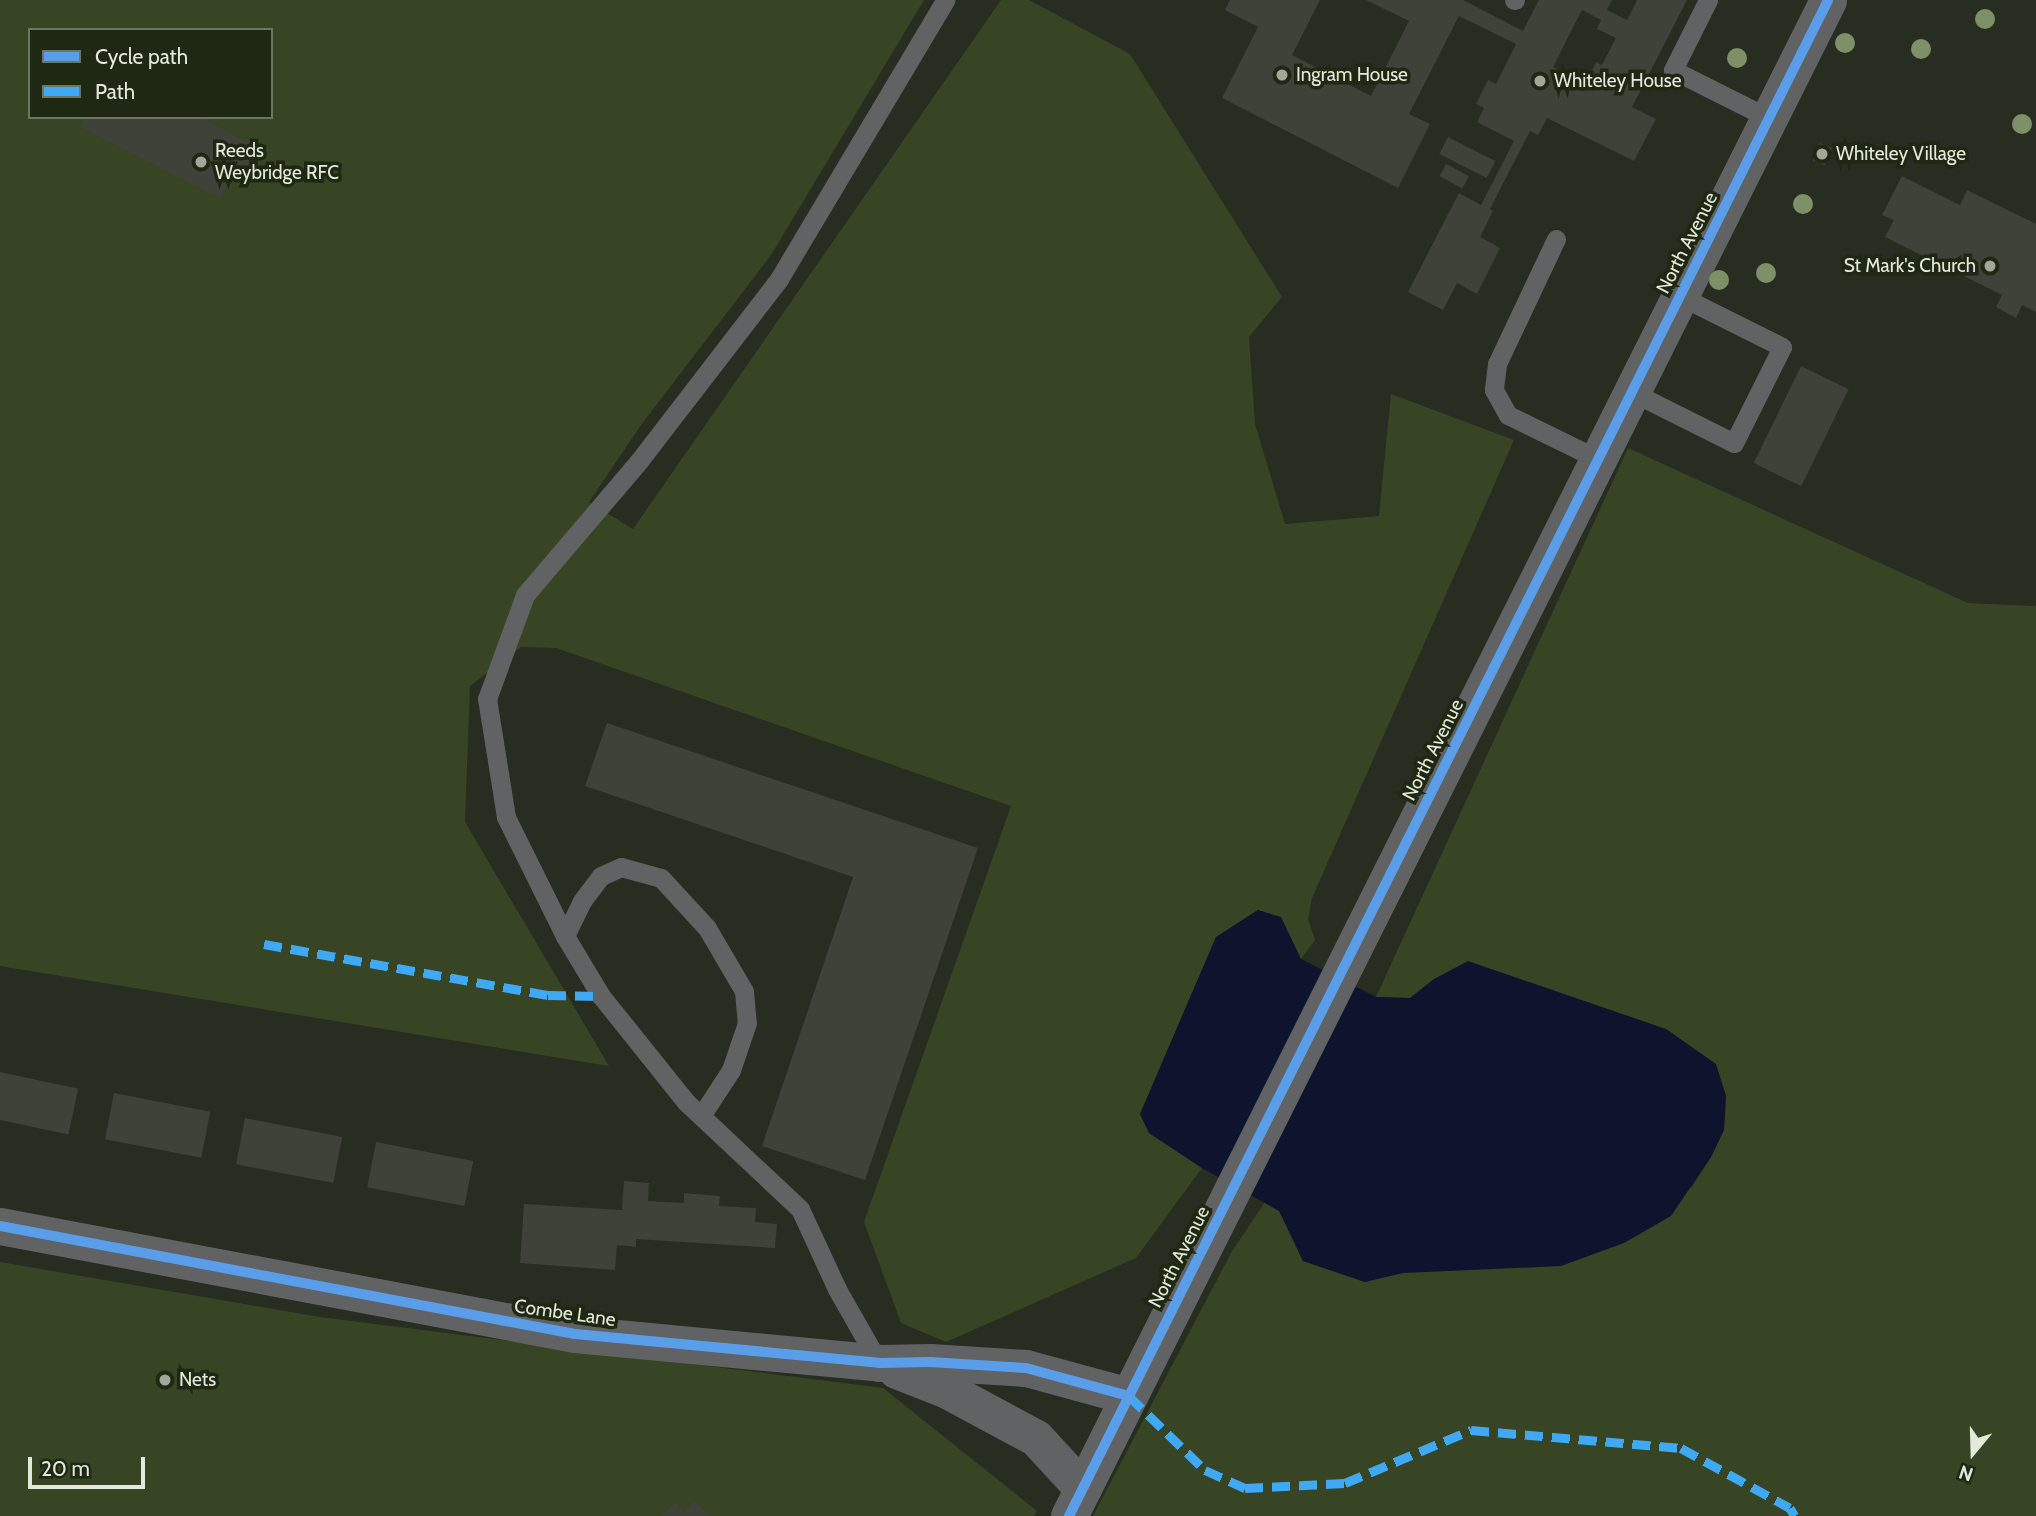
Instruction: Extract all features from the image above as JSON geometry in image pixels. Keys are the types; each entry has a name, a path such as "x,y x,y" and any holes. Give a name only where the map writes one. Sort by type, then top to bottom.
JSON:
{"street":[{"name":"North Avenue","path":"1076,1502 1828,0"},
{"name":"Combe Lane","path":"0,1226 575,1334 879,1363 930,1362 1026,1367 1129,1396"},
{"name":"Combe Lane","path":"879,1363 945,1389 1037,1438 1076,1502"}],"lane":[{"path":"879,1363 837,1289 800,1209 686,1102 601,996 565,936 506,817 487,699 525,594 639,461 779,279 945,0"},
{"path":"1708,0 1673,70 1769,118"},
{"path":"1556,239 1497,363 1494,390 1507,415 1598,459"},
{"path":"1632,392 1734,443 1740,431 1782,347 1680,296"},
{"path":"565,936 582,901 601,876 621,867 661,878 707,928 744,991 747,1023 731,1070 701,1116"}],"green space":[{"path":"0,0 924,0 771,255 641,425 589,502 633,529 1001,0 1029,0 1130,54 1282,297 1249,337 1255,424 1285,524 1379,516 1391,394 1514,440 1312,898 1308,919 1315,940 1301,959 1281,918 1258,910 1216,937 1140,1114 1149,1133 1202,1168 1136,1258 946,1342 901,1323 864,1222 1011,806 556,648 521,647 470,686 465,822 609,1066 0,966"},
{"path":"1628,448 1968,603 2036,606 2036,1516 1093,1516 1231,1253 1265,1202 1280,1211 1303,1261 1365,1282 1692,1187 1711,1157 1724,1130 1726,1096 1716,1065 1666,1029 1434,979 1410,998 1376,997"},
{"path":"0,1262 320,1317 883,1388 1037,1511 1034,1516 0,1516"}],"water":[{"path":"1258,910 1281,917 1301,959 1376,997 1410,998 1434,979 1468,961 1666,1029 1716,1064 1726,1096 1724,1130 1711,1157 1671,1216 1624,1243 1561,1266 1403,1273 1365,1282 1303,1261 1279,1211 1202,1168 1149,1133 1140,1114 1216,937"}],"building":[{"path":"1230,0 1320,0 1292,55 1371,96 1409,21 1366,0 1463,0 1523,31 1539,0 1612,0 1607,10 1627,20 1637,0 1687,0 1632,107 1656,119 1634,161 1547,118 1538,135 1530,131 1490,209 1493,211 1480,237 1500,248 1477,294 1457,283 1443,310 1408,292 1459,193 1481,205 1514,141 1477,122 1484,108 1476,104 1488,80 1496,84 1516,44 1459,16 1409,114 1430,124 1398,188 1222,98 1258,27 1225,10","holes":["1582,10 1601,20 1597,29 1616,38 1602,65 1596,62 1586,83 1553,67"]},
{"name":"Reeds Weybridge RFC","path":"84,119 204,119 259,148 242,182 232,176 220,198 80,127"},
{"path":"1448,137 1495,161 1487,178 1439,154"},
{"path":"1820,143 1832,148 1825,166 1813,160"},
{"path":"1446,164 1469,176 1462,189 1439,176"},
{"name":"St Mark's Church","path":"1902,176 1960,205 1967,190 2036,224 2036,312 2022,305 2016,318 1996,307 2002,295 1885,237 1894,220 1882,215"},
{"path":"1801,366 1849,389 1801,486 1754,463"},
{"path":"607,723 978,848 865,1180 762,1146 853,877 585,786"},
{"path":"0,1072 78,1089 68,1135 0,1120"},
{"path":"114,1093 210,1112 201,1158 105,1139"},
{"path":"245,1118 342,1137 333,1183 236,1164"},
{"path":"376,1142 473,1161 464,1206 367,1187"},
{"path":"624,1181 649,1183 648,1201 684,1203 684,1193 720,1196 719,1206 756,1208 755,1222 777,1224 775,1248 636,1239 636,1247 617,1245 615,1270 520,1263 524,1204 622,1210"},
{"path":"695,1501 709,1516 661,1516 675,1503 684,1512"}],"marked path":[{"path":"264,944 548,995 601,996"},
{"path":"1129,1396 1205,1470 1245,1488 1345,1483 1471,1430 1681,1448 1790,1508 1795,1516"}],"cycle path":[{"path":"1069,1516 1828,0"},
{"path":"0,1226 575,1334 879,1363 930,1362 1026,1368 1129,1396"}],"place":[{"name":"Ingram House","path":"1282,75"},
{"name":"Whiteley House","path":"1540,81"},
{"name":"Whiteley Village","path":"1822,154"},
{"name":"Reeds Weybridge RFC","path":"201,162"},
{"name":"St Mark's Church","path":"1990,266"},
{"name":"Nets","path":"165,1380"}]}
